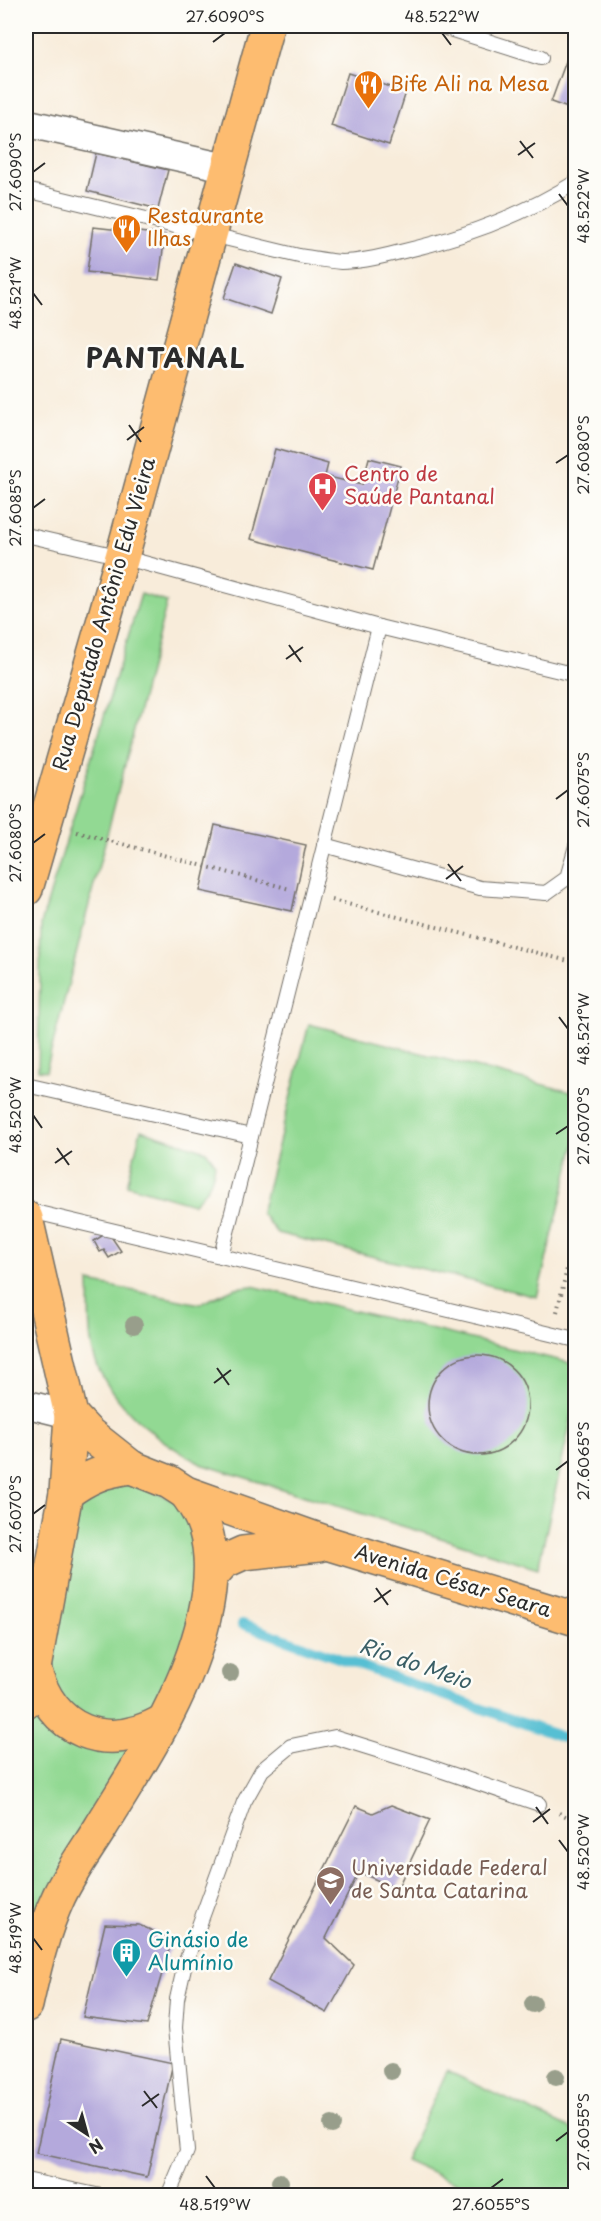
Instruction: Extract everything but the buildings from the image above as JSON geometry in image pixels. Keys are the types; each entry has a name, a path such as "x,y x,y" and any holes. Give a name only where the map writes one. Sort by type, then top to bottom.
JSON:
{"main road":[{"name":"Rua Deputado Antônio Edu Vieira","path":"26,889 30,853 122,557 267,26"},
{"path":"26,1218 33,1284 72,1415 66,1493 26,1701"},
{"name":"Avenida César Seara","path":"72,1415 88,1433 131,1467 169,1482 186,1492 330,1544 576,1619"},
{"path":"66,1493 86,1479 106,1471 131,1467"},
{"path":"26,2005 34,1969 59,1897 164,1721 186,1676 199,1639 208,1601 211,1552 198,1510 186,1492"},
{"name":"Avenida César Seara","path":"211,1576 224,1562 243,1553 330,1544"},
{"path":"34,1668 39,1686 48,1702 60,1716 93,1734 111,1737 129,1736 164,1721"}],"street":[{"path":"26,123 228,168"},
{"path":"26,1404 72,1415"}],"lane":[{"path":"440,26 541,58"},
{"path":"26,190 299,256 341,262 372,259 424,246 513,215 546,201 576,182"},
{"path":"26,536 122,557 379,627 576,675"},
{"path":"221,1256 379,627"},
{"path":"324,845 480,888 546,893 571,879 576,846"},
{"path":"26,1085 251,1136"},
{"path":"26,1210 576,1340"},
{"path":"168,2196 187,2151 175,2028 177,1999 185,1964 244,1802 262,1770 291,1746 335,1737 539,1804"},
{"path":"26,2180 101,2196"}],"path":[{"path":"552,1334 576,1230"}],"green space":[{"path":"141,594 167,602 46,1071 38,1070 41,924"},
{"path":"309,1024 575,1093 575,1144 537,1297 277,1233 261,1213"},
{"path":"141,1130 206,1151 215,1163 213,1176 208,1186 193,1204 127,1185"},
{"path":"89,1282 200,1304 235,1288 252,1286 575,1364 575,1403 538,1568 201,1464 184,1454 148,1429 117,1398 105,1380 96,1362 91,1342"},
{"path":"120,1475 191,1509 202,1584 158,1715 138,1728 79,1722 42,1670 70,1504"},
{"path":"37,1699 50,1726 70,1743 104,1749 142,1741 26,1962 26,1733"},
{"path":"447,2071 575,2131 575,2195 483,2195 405,2160"}],"waterway":[{"name":"Rio do Meio","path":"242,1624 576,1742"}],"place":[{"name":"Bife Ali na Mesa","path":"368,110"},
{"name":"Restaurante Ilhas","path":"126,254"},
{"name":"Centro de Saúde Pantanal","path":"323,512"},
{"name":"Universidade Federal de Santa Catarina","path":"330,1906"},
{"name":"Ginásio de Alumínio","path":"127,1978"}],"district":[{"name":"PANTANAL","path":"166,359"}]}
